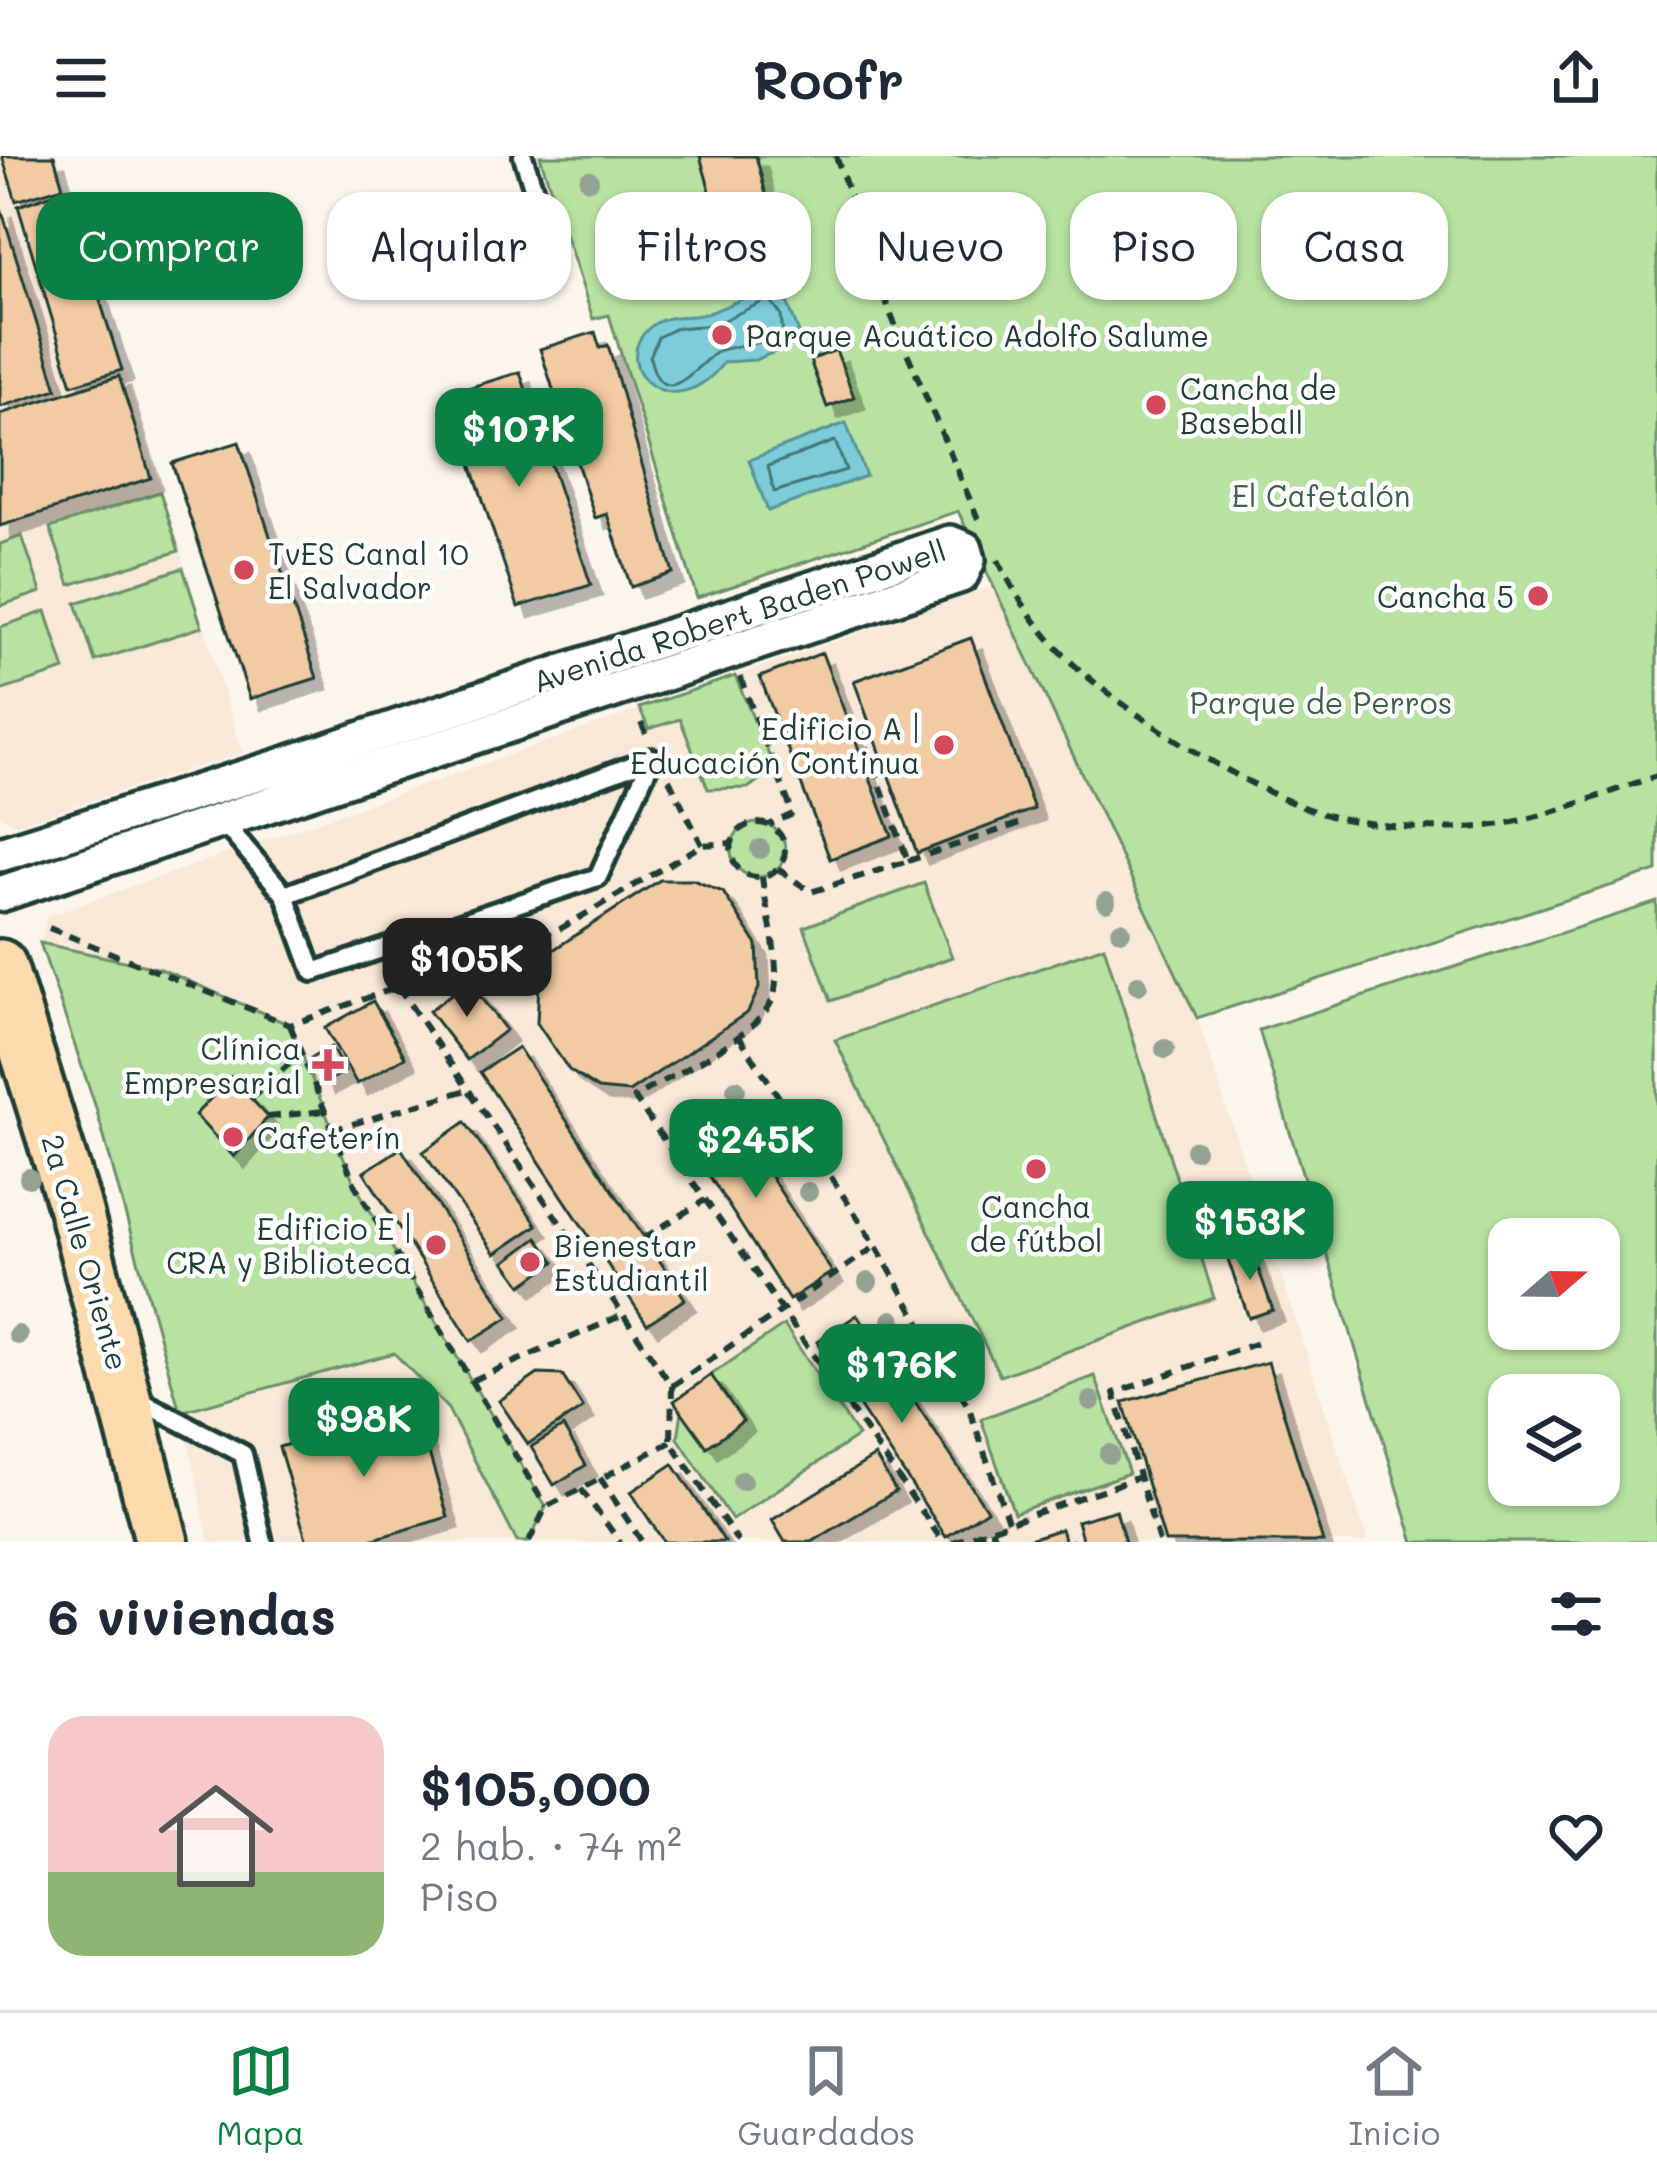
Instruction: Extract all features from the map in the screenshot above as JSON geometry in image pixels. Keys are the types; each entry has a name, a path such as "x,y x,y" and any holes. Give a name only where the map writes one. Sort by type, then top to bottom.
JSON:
{"main road":[{"name":"2a Calle Oriente","path":"0,966 126,1394 162,1542"}],"street":[{"name":"Avenida Robert Baden Powell","path":"0,854 283,783 553,712 961,575 967,569 964,550 950,543 542,679 283,783 223,821 0,894"},
{"path":"542,679 553,712"}],"lane":[{"path":"523,156 534,192"},
{"path":"223,821 285,895 313,971 598,877 652,758 285,895"},
{"path":"126,1394 243,1454 262,1542"}],"path":[{"path":"836,156 891,315 981,525"},
{"path":"990,544 1019,602 1068,660 1197,750 1330,816 1392,825 1507,824 1657,776"},
{"path":"735,663 793,814 769,825 742,827 731,843 738,869 762,878 778,869 785,845 769,825"},
{"path":"640,723 651,744"},
{"path":"861,732 908,861"},
{"path":"661,764 702,845 731,843"},
{"path":"778,869 811,892 1021,823"},
{"path":"762,878 775,992 739,1036 634,1097 948,1542 1139,1477"},
{"path":"398,987 672,1386 670,1442 739,1542"},
{"path":"290,1025 355,1186 546,1507"},
{"path":"739,1036 876,1246 969,1408 1008,1521"},
{"path":"251,1099 301,1053"},
{"path":"332,1130 466,1090"},
{"path":"268,1117 324,1111"},
{"path":"644,1238 705,1200"},
{"path":"672,1386 876,1246"},
{"path":"473,1380 623,1315"},
{"path":"1159,1542 1114,1393 1263,1341"},
{"path":"529,1542 546,1507 670,1442"},
{"path":"600,1478 642,1542"},
{"path":"581,1489 620,1542"},
{"path":"991,1528 996,1542"}],"shaded area":[{"path":"0,156 57,156 68,192 36,192 36,300 102,300 243,753 17,824 0,816"},
{"path":"994,586 1197,1018 1368,1542 209,1542 190,1449 96,1108 40,943 47,916"}],"green space":[{"name":"El Cafetalón","path":"540,156 1657,156 1657,871 1197,1018 958,511 697,598 609,315 593,319 571,251 571,192 552,192"},
{"path":"160,492 179,551 70,585 50,528"},
{"path":"22,536 41,592 0,606 0,544"},
{"path":"183,568 202,627 95,661 76,603"},
{"path":"46,611 65,670 0,691 0,627"},
{"path":"735,676 775,769 748,788 708,789 680,719 649,729 639,708"},
{"path":"758,823 777,831 785,850 777,869 758,877 739,869 731,850 739,831"},
{"path":"924,883 952,957 831,1001 804,927"},
{"path":"1657,902 1657,1542 1414,1542 1259,1030"},
{"path":"40,943 161,969 290,1025 355,1185 546,1507 529,1542 517,1542 448,1409 394,1353 180,1412 96,1108","holes":["231,1078 267,1116 234,1156 195,1115"]},
{"name":"Cancha de fútbol","path":"1104,946 1214,1298 1000,1376 835,1040"},
{"path":"784,1325 858,1436 732,1520 678,1438 682,1411 742,1421 711,1375"},
{"path":"1095,1376 1129,1473 1014,1513 981,1419"}],"water":[{"name":"Parque Acuático Adolfo Salume","path":"740,300 786,300 802,341 755,360 724,362 704,382 685,391 652,385 636,360 638,344 648,329 671,318 711,312"},
{"name":"Parque Acuático Adolfo Salume","path":"846,423 866,476 768,511 749,460"}],"building":[{"path":"2,156 54,156 63,187 16,201"},
{"path":"700,156 756,156 765,192 710,192"},
{"path":"36,200 36,266 18,206"},
{"path":"0,205 57,389 0,407"},
{"path":"46,300 100,300 122,370 72,385"},
{"path":"595,332 600,348 608,345 673,573 631,587 607,514 595,518 540,349"},
{"path":"836,350 854,397 827,407 810,360"},
{"path":"520,372 591,585 518,607 448,394"},
{"path":"119,376 151,478 0,526 0,414"},
{"name":"TvES Canal 10 El Salvador","path":"239,442 317,678 250,699 172,463"},
{"name":"Edificio A | Educación Continua","path":"971,638 1034,809 917,853 854,681"},
{"path":"822,653 892,836 830,859 760,677"},
{"path":"660,880 693,880 723,892 757,945 759,988 748,1012 629,1092 598,1089 569,1070 537,1023 539,982 553,950"},
{"path":"468,981 506,1030 467,1060 429,1011"},
{"path":"373,1001 405,1057 357,1084 325,1028"},
{"name":"Clínica Empresarial","path":"331,1047 345,1072 324,1083 311,1058"},
{"path":"518,1047 685,1299 647,1324 480,1072"},
{"name":"Cafeterín","path":"231,1077 268,1117 234,1157 195,1115"},
{"path":"723,1102 832,1272 789,1300 680,1130"},
{"path":"465,1122 537,1225 495,1254 423,1152"},
{"name":"Edificio E | CRA y Biblioteca","path":"401,1148 509,1317 471,1341 364,1172"},
{"name":"Bienestar Estudiantil","path":"537,1238 555,1262 522,1285 505,1262"},
{"path":"1251,1248 1273,1310 1249,1318 1227,1257"},
{"path":"857,1315 987,1510 946,1537 817,1342"},
{"path":"1268,1362 1323,1542 1165,1542 1123,1402"},
{"path":"538,1374 562,1375 583,1408 528,1444 499,1401"},
{"path":"711,1375 743,1421 707,1447 674,1401"},
{"path":"415,1406 448,1517 364,1542 307,1542 279,1447"},
{"path":"563,1427 586,1465 554,1485 531,1447"},
{"path":"875,1456 896,1491 812,1542 785,1542 772,1520"},
{"path":"673,1464 725,1542 664,1542 631,1492"},
{"path":"1116,1510 1125,1542 1083,1542 1077,1521"},
{"path":"1061,1529 1065,1542 1020,1542"}],"place":[{"name":"Parque Acuático Adolfo Salume","path":"722,335"},
{"name":"Cancha de Baseball","path":"1156,405"},
{"name":"TvES Canal 10 El Salvador","path":"244,570"},
{"name":"Cancha 5","path":"1538,596"},
{"name":"Edificio A | Educación Continua","path":"944,745"},
{"name":"Clínica Empresarial","path":"328,1065"},
{"name":"Cafeterín","path":"233,1137"},
{"name":"Cancha de fútbol","path":"1036,1169"},
{"name":"Edificio E | CRA y Biblioteca","path":"436,1245"},
{"name":"Bienestar Estudiantil","path":"530,1262"}],"park label":[{"name":"Parque de Perros","path":"1321,702"}]}
